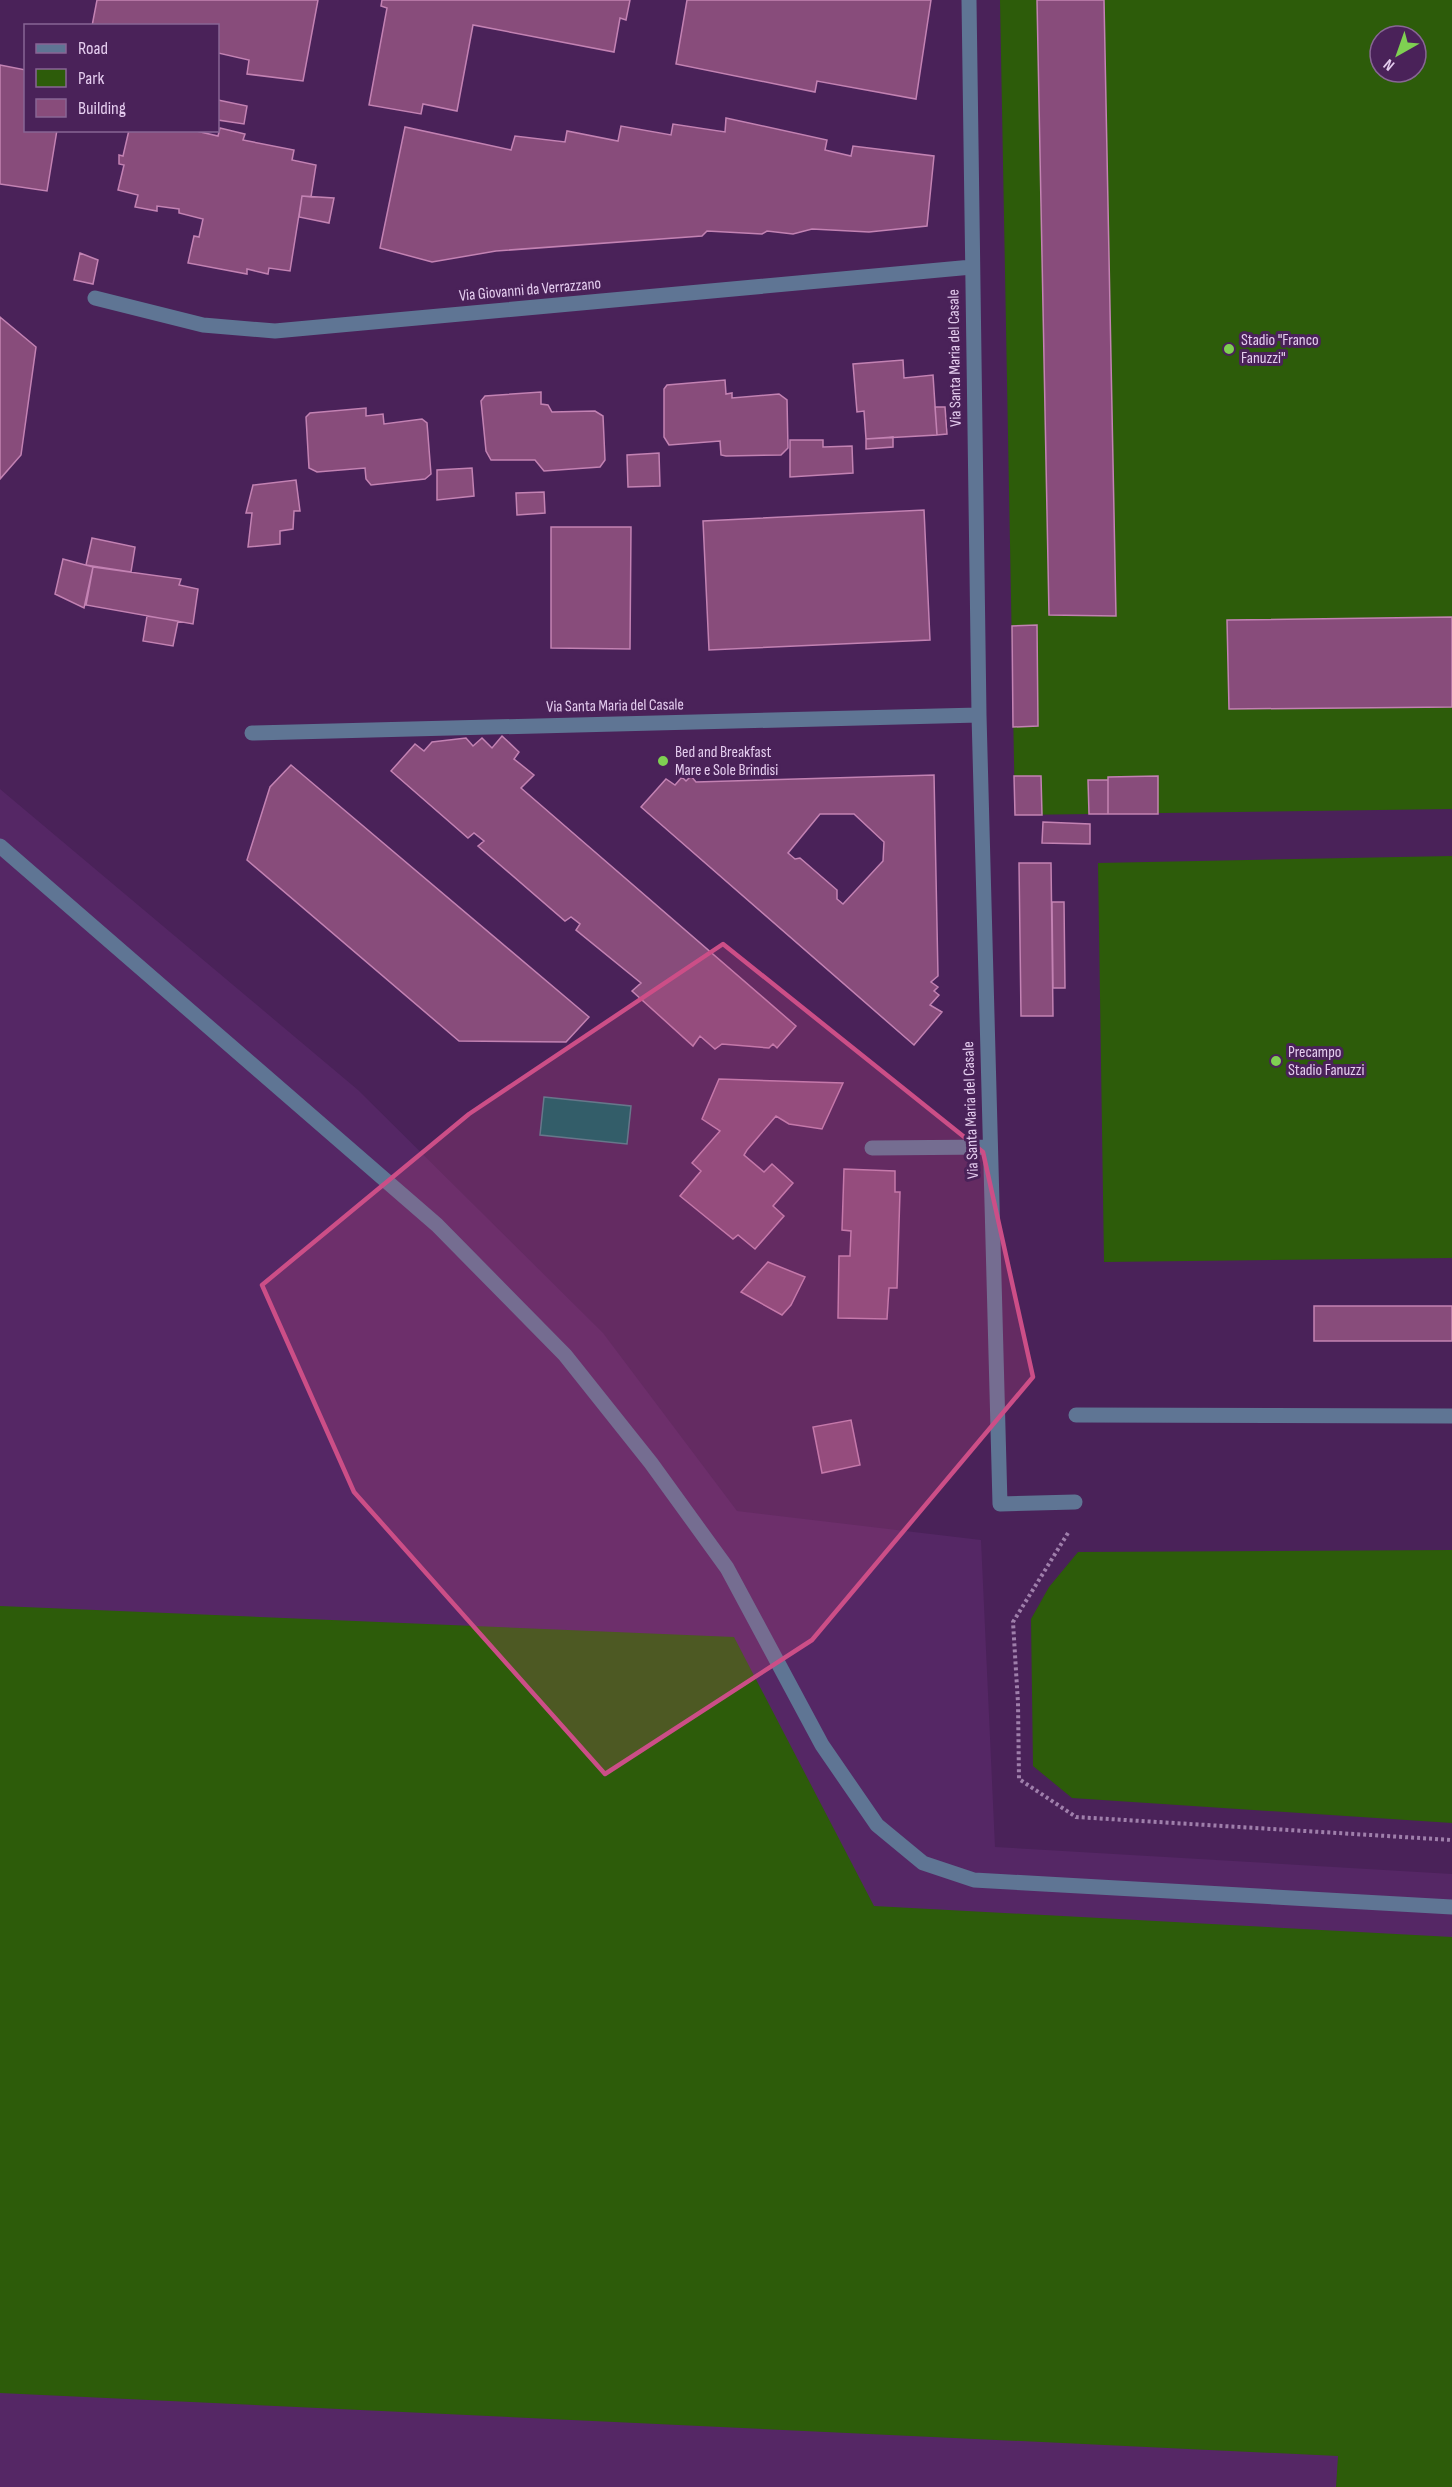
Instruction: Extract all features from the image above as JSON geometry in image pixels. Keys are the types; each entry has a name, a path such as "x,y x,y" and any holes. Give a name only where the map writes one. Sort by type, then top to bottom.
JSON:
{"street":[{"name":"Via Santa Maria del Casale","path":"969,0 979,715 1000,1504 1075,1502"},
{"name":"Via Giovanni da Verrazzano","path":"95,298 202,325 275,331 972,267"},
{"name":"Via Santa Maria del Casale","path":"252,733 979,715"},
{"path":"0,846 437,1225 565,1355 651,1463 727,1568 822,1744 877,1825 923,1863 974,1880 1452,1907"},
{"path":"872,1148 990,1147"},
{"path":"1076,1415 1452,1416"}],"path":[{"path":"1070,1531 1013,1622 1018,1703 1018,1779 1076,1817 1452,1840"}],"highlighted area":[{"path":"723,944 983,1152 1033,1377 812,1640 605,1774 354,1492 262,1285 469,1114"}],"shaded area":[{"path":"0,789 358,1090 603,1333 737,1511 981,1540 995,1847 1452,1874 1452,2487 0,2487"},
{"path":"544,1097 631,1106 627,1144 540,1135"}],"green space":[{"name":"Stadio \"Franco Fanuzzi\"","path":"1000,0 1452,0 1452,809 1015,815"},
{"name":"Precampo Stadio Fanuzzi","path":"1452,856 1452,1258 1104,1262 1098,863"},
{"path":"1452,1550 1452,1823 1072,1798 1033,1766 1031,1619 1049,1587 1078,1552"},
{"path":"0,1606 734,1637 874,1906 1452,1937 1452,2487 1336,2487 1338,2456 0,2393"}],"building":[{"path":"97,0 318,0 303,81 247,74 249,60 219,53 219,24 92,24"},
{"path":"382,0 630,0 626,20 620,18 614,52 473,25 457,111 423,104 421,114 369,105 387,8 381,6"},
{"path":"687,0 931,0 916,99 817,81 815,92 676,64"},
{"path":"1037,0 1104,0 1116,616 1049,615"},
{"path":"0,65 24,70 24,132 57,132 47,191 0,184"},
{"path":"219,100 247,106 244,124 219,120"},
{"path":"726,118 827,140 825,150 851,156 853,146 934,156 927,226 869,232 812,229 793,234 767,231 762,234 707,231 702,236 496,251 432,262 380,248 405,127 511,150 515,136 565,142 567,131 618,141 621,126 671,135 673,124 725,132"},
{"path":"220,128 245,134 243,140 294,150 292,160 316,165 311,197 302,196 290,271 269,268 268,274 247,269 247,274 188,263 194,236 199,237 203,219 179,213 179,209 157,206 157,211 135,207 138,195 118,190 124,165 119,164 119,155 123,156 129,132 201,132 218,136"},
{"path":"302,196 334,198 329,223 299,217"},
{"path":"80,253 98,260 93,284 74,280"},
{"path":"0,317 36,347 21,455 0,479"},
{"path":"903,360 904,378 933,375 937,435 866,439 864,411 857,412 853,364"},
{"path":"725,380 726,394 732,393 732,398 779,394 787,400 788,448 781,455 721,455 720,441 669,445 664,437 664,389 667,385"},
{"path":"541,392 541,404 548,405 552,412 595,411 603,416 605,460 600,467 544,471 535,460 491,460 486,451 481,401 485,396"},
{"path":"935,407 945,407 947,434 937,435"},
{"path":"366,408 366,416 383,414 384,424 422,419 427,423 431,474 425,479 371,485 366,479 365,468 317,472 309,468 306,417 310,413"},
{"path":"893,437 893,447 866,449 866,439"},
{"path":"790,440 823,440 823,447 852,446 853,473 790,477"},
{"path":"659,453 660,486 628,487 627,455"},
{"path":"472,468 474,496 437,500 437,470"},
{"path":"296,480 300,511 294,511 293,529 280,531 280,544 248,547 252,513 246,513 253,485"},
{"path":"544,492 545,513 517,515 516,493"},
{"path":"924,510 930,640 709,650 703,521"},
{"path":"551,527 631,527 630,649 551,648"},
{"path":"92,538 135,547 131,572 86,565"},
{"path":"63,559 93,567 84,608 55,594"},
{"path":"93,567 181,579 179,585 198,589 193,624 86,605"},
{"path":"147,616 178,621 173,646 143,641"},
{"path":"1452,617 1452,707 1229,709 1227,620"},
{"path":"1037,625 1038,726 1013,727 1012,626"},
{"path":"502,736 519,752 514,759 534,775 521,788 796,1026 777,1048 773,1044 769,1048 722,1044 715,1049 700,1036 693,1046 632,991 641,983 576,930 580,924 571,917 565,921 478,846 484,841 474,833 468,838 391,771 415,744 424,751 432,742 466,738 473,746 482,738 492,748"},
{"path":"291,765 589,1017 566,1042 459,1041 247,860 270,787"},
{"path":"934,775 938,976 931,982 938,987 934,991 939,995 930,1005 942,1012 914,1045 641,807 666,779 675,785 682,777 686,781 691,776 696,782","holes":["820,814 854,814 884,842 883,861 843,904 837,899 837,890 800,858 795,859 788,853"]},
{"path":"1014,776 1041,776 1042,815 1015,815"},
{"path":"1158,776 1158,814 1108,814 1108,777"},
{"path":"1088,780 1108,780 1108,814 1089,814"},
{"path":"1043,822 1090,824 1090,844 1042,843"},
{"path":"1019,863 1051,863 1053,1016 1021,1016"},
{"path":"1052,902 1064,902 1065,988 1053,988"},
{"path":"719,1079 843,1083 822,1129 789,1124 776,1116 744,1155 764,1172 772,1164 793,1183 773,1206 784,1216 755,1249 738,1235 733,1239 680,1196 701,1171 692,1163 720,1131 702,1119"},
{"path":"844,1169 895,1171 895,1192 900,1192 897,1288 889,1288 887,1319 838,1318 839,1256 850,1256 851,1231 842,1230"},
{"path":"768,1262 805,1277 791,1305 782,1315 741,1292"},
{"path":"1314,1306 1452,1306 1452,1341 1314,1341"},
{"path":"851,1420 860,1465 822,1473 813,1427"}],"place":[{"name":"Stadio \"Franco Fanuzzi\"","path":"1229,349"},
{"name":"Bed and Breakfast Mare e Sole Brindisi","path":"663,761"},
{"name":"Precampo Stadio Fanuzzi","path":"1276,1061"}]}
